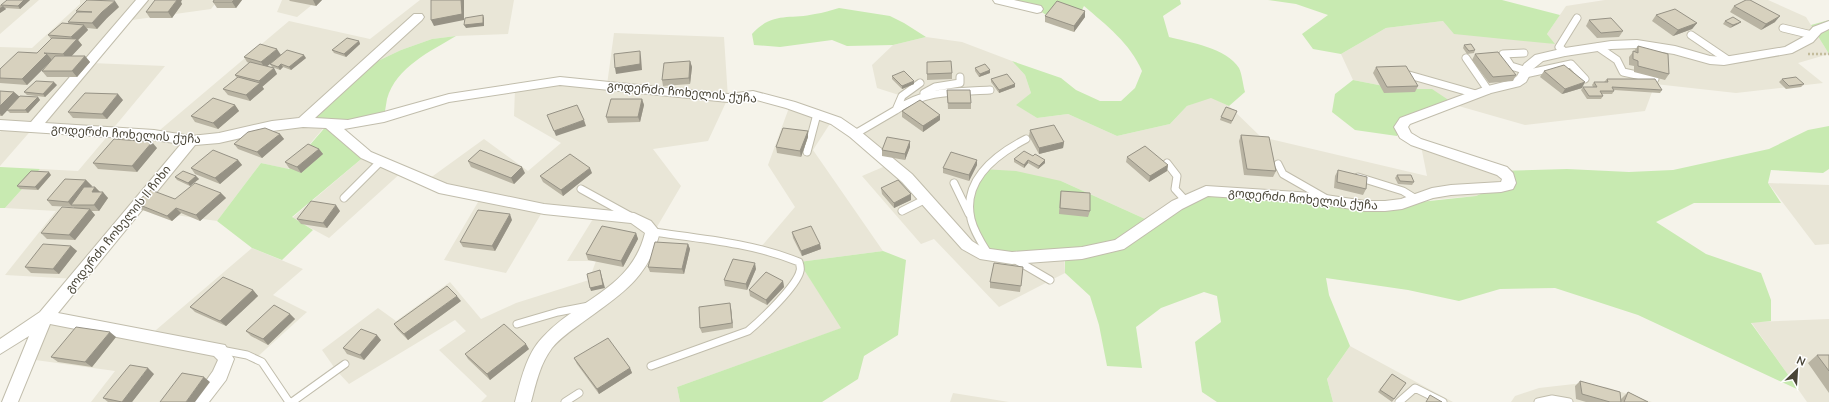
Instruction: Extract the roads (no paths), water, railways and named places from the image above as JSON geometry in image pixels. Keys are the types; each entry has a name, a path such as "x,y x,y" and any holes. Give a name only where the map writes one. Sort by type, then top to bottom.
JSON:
{"street":[{"name":"გოდერძი ჩოხელის ქუჩა","path":"34,127 142,0"},
{"path":"999,0 1037,9"},
{"path":"303,122 418,17"},
{"name":"გოდერძი ჩოხელის ქუჩა","path":"0,125 154,135 191,141 219,138 272,126 303,122 348,125 384,117 449,98 560,81 728,98 754,95 836,120 907,178 967,245 980,253 1012,258 1082,253 1119,245 1186,200 1206,191 1225,191 1327,200 1365,206 1385,206 1402,204 1432,194 1451,190 1501,187 1508,184 1510,181 1508,176 1502,171 1422,144 1406,136 1401,132 1400,127 1405,121 1482,92 1516,83 1522,79 1528,67 1539,58 1598,47 1637,44 1675,50 1710,60 1728,60 1788,50 1809,39 1817,30 1829,25"},
{"path":"328,123 366,155 444,189 544,209 634,218 646,225 653,232 652,243 641,263 627,281 571,322 545,345 533,367 523,402"},
{"name":"გოდერძი ჩოხელის II ჩიხი","path":"0,347 45,317 191,141"},
{"path":"45,317 219,350 226,359 220,375 199,402"},
{"name":"გოდერძი ჩოხელის II ჩიხი","path":"10,402 45,317"}],"lane":[{"path":"1565,52 1559,46 1576,18"},
{"path":"1783,28 1812,36"},
{"path":"1691,35 1728,60"},
{"path":"1598,47 1617,60 1623,72 1655,79"},
{"path":"1524,53 1503,54 1511,66 1526,73 1571,64 1585,79"},
{"path":"1466,58 1482,92"},
{"path":"1409,75 1482,92"},
{"path":"855,134 935,87 960,83 960,77"},
{"path":"896,110 902,96 920,83"},
{"path":"914,99 942,92 990,90"},
{"path":"807,152 817,114"},
{"path":"971,218 969,201 974,185 982,169 1008,147 1026,139"},
{"path":"344,198 381,161"},
{"path":"1167,163 1177,176 1175,189 1186,200"},
{"path":"1278,164 1283,174 1327,200"},
{"path":"1350,175 1403,191 1416,199"},
{"path":"954,183 976,232 989,255"},
{"path":"581,189 634,218"},
{"path":"902,211 926,199"},
{"path":"651,366 748,331 762,321 797,279 801,270 799,262 782,254 760,248 653,232"},
{"path":"1012,258 1050,280"},
{"path":"517,324 558,312 597,304"},
{"path":"219,350 247,355 262,362 290,402 344,364"},
{"path":"1399,402 1415,388 1443,402"},
{"path":"565,402 579,392"},
{"path":"1538,402 1552,399 1569,402"}]}
